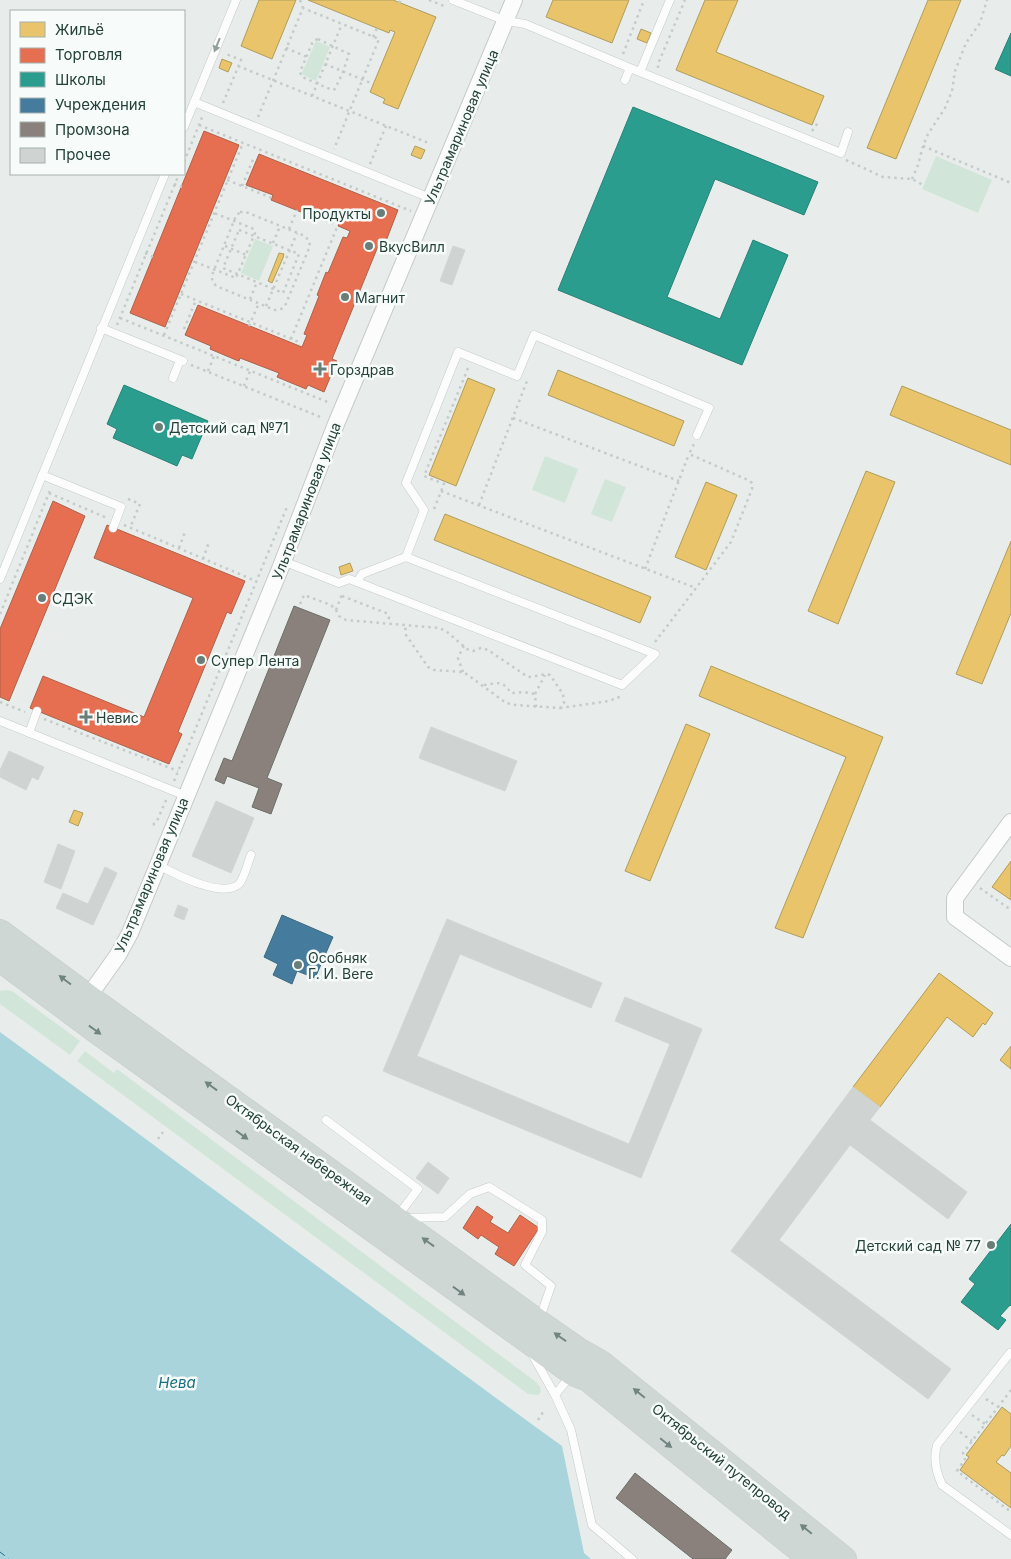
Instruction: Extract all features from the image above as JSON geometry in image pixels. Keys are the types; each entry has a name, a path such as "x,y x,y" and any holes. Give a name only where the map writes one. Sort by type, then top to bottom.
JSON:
{"main road":[{"name":"Октябрьская набережная","path":"0,932 396,1219 530,1329"},
{"name":"Октябрьская набережная","path":"0,959 94,1029 530,1329 578,1350 587,1372"},
{"name":"Октябрьский путепровод","path":"587,1372 811,1559"},
{"name":"Октябрьский путепровод","path":"587,1372 844,1559"}],"street":[{"name":"Ультрамариновая улица","path":"88,997 122,948 130,933 283,561 336,424 514,0"},
{"path":"1011,822 954,898 955,917 1011,958"}],"lane":[{"path":"185,124 236,0"},
{"path":"453,0 506,21 525,24 841,153 848,132"},
{"path":"640,72 670,0"},
{"path":"625,80 630,68"},
{"path":"194,102 430,198"},
{"path":"0,578 165,175"},
{"path":"101,328 182,361 173,378"},
{"path":"406,557 424,510 406,483 458,352 517,376 534,335 709,408 697,435"},
{"path":"42,475 121,507 114,525"},
{"path":"283,561 339,583 349,579 622,685 655,654 406,557 362,574 357,582"},
{"path":"29,733 36,713"},
{"path":"0,721 186,796"},
{"path":"158,865 175,874 209,886 220,889 232,888 240,883 251,855"},
{"path":"326,1120 418,1189 396,1219"},
{"path":"396,1219 445,1217 470,1194 489,1187 542,1220 542,1232 524,1265 551,1286 530,1329 555,1395 571,1430 592,1525 632,1559"},
{"path":"1010,1353 938,1445 934,1455 938,1476 942,1485 1011,1535"},
{"path":"555,1395 587,1372"}],"path":[{"path":"257,120 303,8 300,0"},
{"path":"622,58 644,0"},
{"path":"662,73 658,69 658,64 685,0"},
{"path":"912,179 928,134 945,108 952,91 955,71 966,43 980,23 987,0"},
{"path":"303,8 379,39 333,151"},
{"path":"312,96 342,24"},
{"path":"373,37 377,28"},
{"path":"315,40 333,46 350,54 335,89 300,75 315,40"},
{"path":"286,48 307,57"},
{"path":"185,160 210,99 223,104 238,66 240,60 226,54"},
{"path":"325,64 373,84"},
{"path":"238,66 431,144"},
{"path":"810,134 819,121"},
{"path":"199,125 411,211"},
{"path":"378,177 381,169 370,164 386,126"},
{"path":"164,336 243,142"},
{"path":"923,146 1011,183"},
{"path":"242,186 254,157"},
{"path":"846,160 883,177 912,179 923,185"},
{"path":"311,175 313,171"},
{"path":"114,333 179,175"},
{"path":"227,180 272,198"},
{"path":"360,195 362,191"},
{"path":"289,229 297,210"},
{"path":"291,339 338,225 301,210"},
{"path":"240,212 246,212 289,229 305,236 310,246 286,306 281,310 275,310 216,286 212,281 214,270 234,221 240,212"},
{"path":"194,262 236,278 254,236 254,229 214,213"},
{"path":"273,244 280,226"},
{"path":"239,230 273,244 298,254 283,293 223,268 239,230"},
{"path":"266,306 297,232"},
{"path":"224,246 246,255"},
{"path":"250,300 257,282"},
{"path":"181,294 250,324 299,342 298,345"},
{"path":"184,329 196,300"},
{"path":"250,324 259,303"},
{"path":"120,318 330,403"},
{"path":"207,371 214,356"},
{"path":"234,364 236,360"},
{"path":"182,361 336,424"},
{"path":"430,517 444,484 424,476 467,369 473,367"},
{"path":"244,386 250,371"},
{"path":"479,505 529,378"},
{"path":"282,384 284,380"},
{"path":"513,418 678,481"},
{"path":"645,569 697,435"},
{"path":"687,443 693,446"},
{"path":"653,646 731,542 752,489 752,483 748,480 689,454"},
{"path":"0,614 54,480"},
{"path":"441,491 696,588"},
{"path":"49,493 114,525 130,528 256,582"},
{"path":"122,497 140,504 130,528"},
{"path":"179,548 185,532"},
{"path":"203,559 209,542"},
{"path":"336,610 349,579"},
{"path":"300,604 304,595 331,605 339,616 346,620 438,628 446,631 473,651 481,648 488,650 528,677 545,673 550,675 563,694 564,703 560,708"},
{"path":"342,596 386,613 389,617 388,624"},
{"path":"405,625 406,635 428,667 434,670 463,672 506,703 560,708 609,701 623,696"},
{"path":"463,672 458,658 464,645"},
{"path":"536,707 535,694 545,673"},
{"path":"483,685 501,683 506,685 512,693 524,692 535,694"},
{"path":"0,702 36,713 178,771"},
{"path":"974,883 1011,910"},
{"path":"158,1139 163,1132"},
{"path":"957,1471 965,1459 963,1453 1011,1390"},
{"path":"981,1402 988,1399 998,1407"},
{"path":"967,1420 976,1408"},
{"path":"538,1420 543,1412"},
{"path":"972,1414 985,1424"},
{"path":"954,1438 963,1426"},
{"path":"959,1431 972,1441"},
{"path":"950,1471 957,1471 1011,1512"},
{"path":"981,1499 986,1493"}],"green space":[{"path":"316,41 330,47 316,81 302,73"},
{"path":"936,156 992,180 978,213 922,189"},
{"path":"255,239 273,246 259,281 241,273"},
{"path":"545,456 578,469 565,503 532,490"},
{"path":"605,479 626,487 612,522 591,514"},
{"path":"0,991 12,991 80,1041 70,1055 0,1004"},
{"path":"85,1051 114,1073 117,1069 536,1382 541,1392 538,1395 528,1394 77,1061"}],"water":[{"name":"Нева","path":"0,1032 562,1446 584,1553 591,1559 0,1559"}],"building: Жильё":[{"path":"259,0 296,0 272,59 241,46"},
{"path":"308,0 393,0 436,17 398,109 383,103 385,99 370,92 395,32 390,30 389,33"},
{"path":"553,0 629,0 612,43 546,17"},
{"path":"705,0 738,0 716,52 824,96 812,125 676,70"},
{"path":"928,0 961,0 896,159 867,148"},
{"path":"641,29 651,33 647,43 637,39"},
{"path":"222,59 232,63 228,72 219,68"},
{"path":"415,146 425,150 421,159 411,155"},
{"path":"279,253 284,254 272,283 268,281"},
{"path":"558,370 684,421 674,446 548,395"},
{"path":"468,378 495,389 456,486 429,475"},
{"path":"902,386 1011,430 1011,465 890,415"},
{"path":"866,471 895,482 838,624 808,611"},
{"path":"706,482 737,495 706,570 675,557"},
{"path":"445,514 651,597 640,623 434,540"},
{"path":"1011,541 1011,613 982,684 956,674"},
{"path":"350,563 353,571 341,575 339,567"},
{"path":"711,666 883,737 803,938 775,928 846,757 699,696"},
{"path":"686,724 710,734 650,881 625,871"},
{"path":"74,810 83,813 78,826 69,822"},
{"path":"1011,861 1011,900 992,887"},
{"path":"939,973 993,1013 985,1025 983,1023 973,1037 947,1017 880,1107 853,1087"},
{"path":"1011,1046 1011,1069 1000,1060"},
{"path":"1002,1407 1011,1414 1011,1446 1004,1456 1002,1455 996,1462 1011,1473 1011,1508 960,1470 969,1457 966,1455"}],"building: Торговля":[{"path":"204,131 239,145 165,327 130,313"},
{"path":"259,154 398,210 386,241 381,239 332,359 337,361 324,392 308,385 306,389 277,377 279,373 240,358 239,361 236,360 210,349 211,346 185,335 198,305 302,347 307,335 304,334 326,272 328,273 343,237 347,238 350,231 338,226 340,222 303,207 301,212 271,200 273,195 246,185"},
{"path":"53,501 85,516 9,701 0,697 0,629"},
{"path":"107,525 245,581 231,614 227,612 178,732 182,734 169,764 30,708 43,676 144,717 193,598 94,558"},
{"path":"477,1206 493,1217 490,1222 508,1233 520,1215 539,1228 514,1266 495,1254 499,1247 481,1235 478,1239 463,1228"}],"building: Школы":[{"path":"1011,33 1011,76 995,69"},
{"path":"633,107 818,182 804,215 715,179 667,297 720,319 753,240 788,255 742,365 558,290"},
{"name":"Детский сад №71","path":"124,385 208,421 192,459 182,455 177,466 113,438 117,429 107,424"},
{"path":"1011,1224 1011,1306 1000,1316 1006,1320 998,1330 961,1302 975,1284 969,1279"}],"building: Учреждения":[{"path":"282,915 333,937 315,978 297,971 292,984 273,975 278,964 264,957"}],"building: Промзона":[{"path":"294,606 330,620 267,778 282,784 271,814 252,807 259,788 227,776 224,784 215,780 224,758 232,761"},
{"path":"635,1473 732,1550 725,1559 693,1559 616,1498"}],"building: Прочее":[{"path":"453,246 465,250 452,285 440,281"},
{"path":"431,727 517,761 505,791 419,758"},
{"path":"9,751 44,767 38,780 32,777 26,790 0,777 0,770"},
{"path":"216,801 254,818 231,873 192,856"},
{"path":"58,844 75,851 61,889 44,882"},
{"path":"105,867 117,873 93,925 56,908 63,893 88,904"},
{"path":"178,905 188,909 184,920 174,916"},
{"path":"447,919 602,983 591,1008 460,954 417,1056 629,1144 670,1044 615,1021 625,997 702,1029 641,1178 383,1071"},
{"path":"853,1087 880,1107 870,1120 967,1192 948,1219 850,1145 779,1240 951,1369 928,1399 731,1251"},
{"path":"428,1162 449,1178 438,1194 416,1178"}],"ferry route":[{"path":"0,1552 9,1559"}],"place":[{"name":"Продукты","path":"381,213"},
{"name":"ВкусВилл","path":"369,246"},
{"name":"Магнит","path":"345,297"},
{"name":"Горздрав","path":"320,369"},
{"name":"Детский сад №71","path":"159,427"},
{"name":"СДЭК","path":"42,598"},
{"name":"Супер Лента","path":"201,660"},
{"name":"Невис","path":"86,717"},
{"name":"Особняк Г. И. Веге","path":"298,965"},
{"name":"Детский сад № 77","path":"991,1245"}]}
